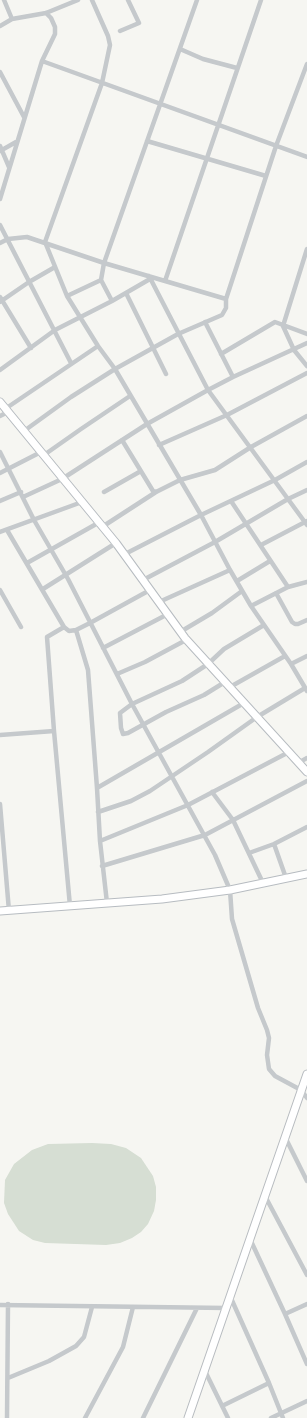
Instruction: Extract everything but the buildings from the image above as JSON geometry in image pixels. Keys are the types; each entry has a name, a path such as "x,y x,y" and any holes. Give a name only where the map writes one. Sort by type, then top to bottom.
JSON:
{"street":[{"path":"4,0 12,19"},
{"path":"0,26 12,19 46,12 78,0"},
{"path":"92,0 108,36 110,45 102,83 45,242 67,296 98,346 115,369 201,515 251,606 291,664 306,689 257,717 150,791 131,801 98,812"},
{"path":"120,31 138,24 128,0"},
{"path":"112,301 101,280 104,263 198,0"},
{"path":"165,281 261,0"},
{"path":"0,199 16,142 42,61 55,34 55,27 51,18 46,12"},
{"path":"180,49 203,58 237,68"},
{"path":"42,61 307,157"},
{"path":"24,431 71,397 115,369 178,334 222,315 226,308 226,299 276,146 307,64"},
{"path":"0,72 24,117"},
{"path":"148,141 266,176"},
{"path":"9,167 1,149 16,142"},
{"path":"0,225 55,330 71,364"},
{"path":"0,243 8,239 27,237 149,278 165,281 226,299"},
{"path":"307,249 283,326 294,350 307,366"},
{"path":"31,348 1,300 55,267"},
{"path":"1,367 31,348 55,330 112,301 149,278"},
{"path":"149,278 208,390 306,523 260,545"},
{"path":"67,296 101,280"},
{"path":"126,293 166,374"},
{"path":"205,322 233,377"},
{"path":"221,354 275,322 307,334"},
{"path":"0,500 22,494 62,479 147,424 208,390 307,343"},
{"path":"0,416 6,410 98,346"},
{"path":"159,445 226,415 307,373"},
{"path":"0,473 42,454 130,396"},
{"path":"0,402 125,554 186,640 307,772"},
{"path":"27,563 50,549 100,525 156,492 180,480 215,470 251,447 307,416"},
{"path":"122,440 156,492"},
{"path":"0,452 34,520 65,574 132,704 144,723 215,855 230,890 232,919 258,1008 267,1030 267,1055 269,1069 275,1076 301,1090 307,1098"},
{"path":"125,554 201,515 275,480 307,462"},
{"path":"104,492 141,471"},
{"path":"143,580 246,525 307,490"},
{"path":"231,501 288,588"},
{"path":"0,532 82,502"},
{"path":"7,530 64,627 69,631 76,630 90,623 150,590"},
{"path":"43,589 116,543"},
{"path":"237,581 270,561"},
{"path":"159,602 230,570"},
{"path":"251,606 276,593 307,582"},
{"path":"0,590 21,627"},
{"path":"180,632 212,613 242,591"},
{"path":"276,593 292,622 298,624 307,620"},
{"path":"103,648 168,614"},
{"path":"264,625 224,649 208,664 182,681 132,704 120,713 123,734 128,733 166,712 228,685 285,656"},
{"path":"64,627 47,637 70,906"},
{"path":"76,630 88,670 100,841 106,903"},
{"path":"117,674 145,662 186,640"},
{"path":"291,664 307,656"},
{"path":"97,788 160,753 244,703"},
{"path":"0,735 54,731"},
{"path":"100,841 188,804 289,752"},
{"path":"298,763 307,758"},
{"path":"102,866 205,836 307,781"},
{"path":"212,792 233,820 263,883"},
{"path":"0,804 9,911"},
{"path":"249,853 274,844 307,827"},
{"path":"274,844 286,878"},
{"path":"0,911 162,899 230,890 307,874"},
{"path":"189,1417 307,1074"},
{"path":"285,1137 307,1181"},
{"path":"265,1196 307,1275"},
{"path":"250,1239 307,1364"},
{"path":"230,1296 282,1416"},
{"path":"7,1418 8,1304"},
{"path":"285,1314 307,1304"},
{"path":"0,1305 226,1308"},
{"path":"8,1378 49,1361 76,1346 84,1337 92,1307"},
{"path":"85,1418 123,1347 133,1307"},
{"path":"143,1418 197,1308"},
{"path":"204,1371 228,1418"},
{"path":"222,1406 269,1383"},
{"path":"271,1418 282,1416 307,1401"}],"shaded area":[{"path":"48,1144 111,1144 126,1148 141,1158 153,1176 156,1187 154,1211 148,1224 141,1232 132,1238 120,1243 106,1245 45,1243 33,1240 19,1231 8,1214 4,1203 5,1180 14,1164 32,1150"}]}
